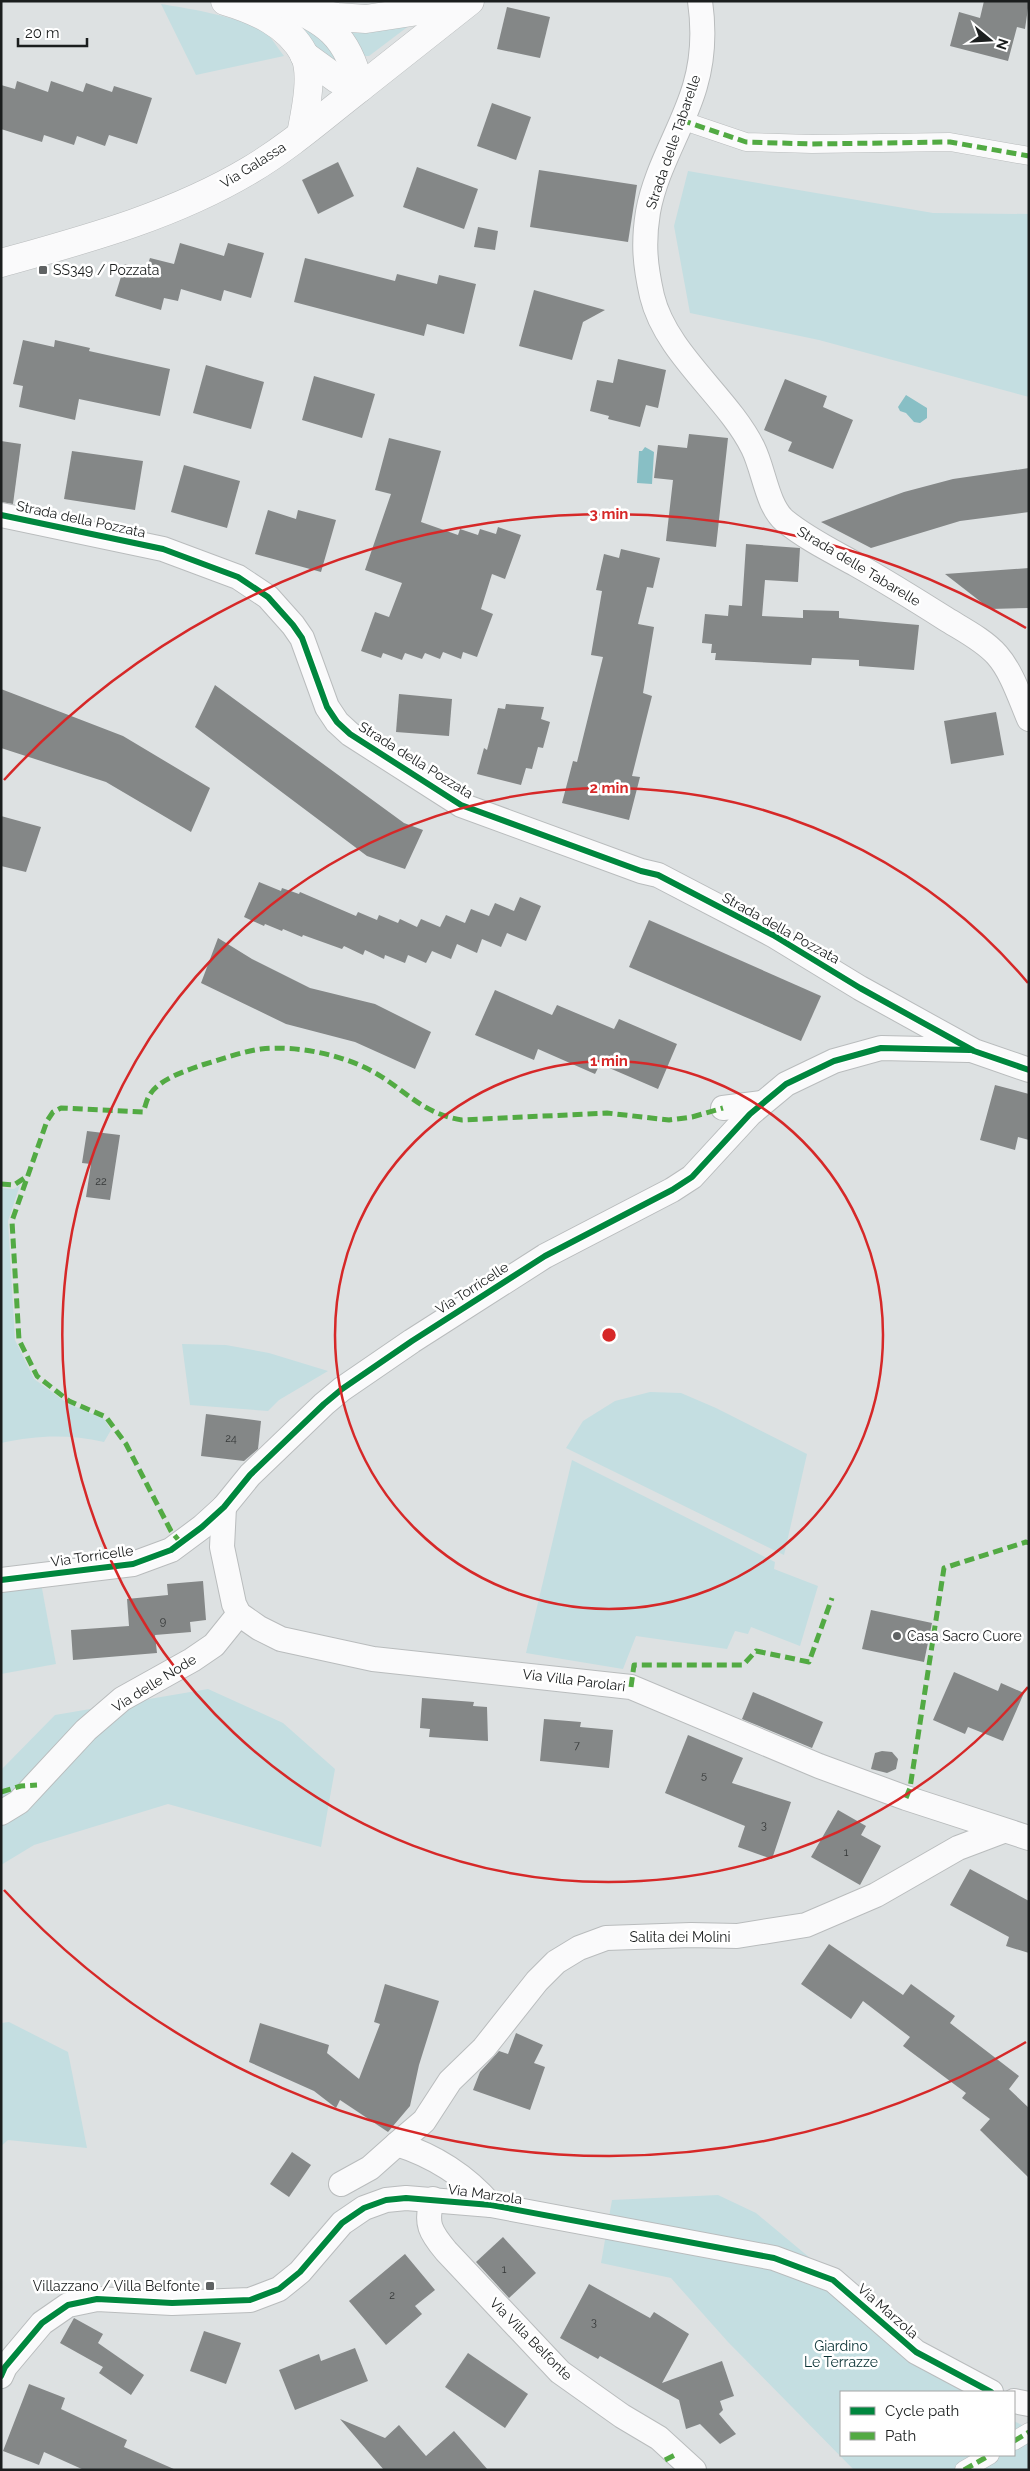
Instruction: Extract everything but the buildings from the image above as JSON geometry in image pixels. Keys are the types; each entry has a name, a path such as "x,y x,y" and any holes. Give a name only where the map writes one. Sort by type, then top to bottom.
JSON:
{"main road":[{"path":"225,1 266,16 281,27 304,55 337,79 360,88"},
{"path":"289,6 337,17 366,19 469,2"},
{"name":"Via Galassa","path":"1,263 153,218 251,170 301,134 469,2"},
{"path":"289,6 331,29 344,44 355,67 360,88"},
{"path":"301,134 307,104 308,77 304,55"}],"street":[{"name":"Strada delle Tabarelle","path":"700,1 702,46 695,85 665,157 648,210 644,260 653,300 669,333 702,382 741,425 766,480 772,503 783,519 815,542 901,591 972,635 997,655 1011,678 1029,719"},
{"path":"681,120 746,142 812,144 950,142 1029,156"},
{"name":"Strada della Pozzata","path":"1,515 163,549 238,577 268,597 293,624 302,638 327,707 337,722 350,734 435,789 461,805 641,872 658,875 773,936 860,988 974,1051"},
{"name":"Via Torricelle","path":"1,1580 134,1564 170,1550 202,1528 224,1507 250,1475 342,1389 412,1341 545,1256 672,1190 692,1177 762,1102 786,1084 807,1073 858,1052 890,1048 974,1051"},
{"path":"974,1051 1029,1070"},
{"name":"Via Torricelle","path":"723,1108 762,1102"},
{"path":"224,1507 222,1547 234,1604 239,1614"},
{"name":"Via delle Node","path":"1,1813 25,1796 86,1730 122,1699 192,1660 214,1645 239,1614"},
{"name":"Via Villa Parolari","path":"239,1614 259,1628 280,1639 374,1659 631,1687 819,1766 1003,1831"},
{"path":"1003,1831 1029,1838"},
{"name":"Salita dei Molini","path":"341,2184 370,2168 424,2121 450,2081 484,2048 537,1981 556,1962 579,1948 606,1938 691,1935 737,1936 806,1925 876,1895 958,1848 1003,1831"},
{"path":"397,2144 436,2160 472,2184 491,2205"},
{"name":"Via Marzola","path":"1,2376 42,2322 68,2305 97,2299 172,2303 250,2300 279,2289 300,2272 342,2224 364,2208 386,2200 406,2198 491,2205 774,2258 833,2280 916,2352 989,2391"},
{"name":"Via Villa Belfonte","path":"433,2199 428,2211 431,2232 446,2251 560,2372 622,2416 659,2438 679,2461"},
{"path":"1015,2401 1029,2404"},
{"path":"1015,2440 1029,2432"},
{"path":"964,2470 988,2456"}],"green space":[{"path":"161,4 218,15 248,24 270,37 284,56 196,75"},
{"path":"276,8 334,45 339,70"},
{"path":"410,25 369,56 365,56 344,29"},
{"path":"688,171 933,213 1029,214 1029,397 819,340 690,313 674,226"},
{"path":"20,1185 8,1221 15,1340 34,1379 67,1403 104,1419 111,1430 104,1442 53,1436 1,1443 1,1188 14,1189"},
{"path":"182,1344 226,1345 269,1353 328,1371 279,1400 268,1411 190,1405"},
{"path":"650,1392 681,1393 716,1408 807,1454 784,1555 566,1448 583,1421 615,1401"},
{"path":"572,1460 775,1562 774,1569 818,1586 800,1646 751,1627 748,1634 735,1631 727,1649 636,1636 623,1669 526,1653"},
{"path":"41,1583 56,1664 1,1674 1,1590"},
{"path":"208,1689 283,1723 335,1769 321,1847 168,1804 34,1845 1,1865 1,1770 55,1715"},
{"path":"9,2022 68,2052 87,2148 8,2140 1,2146 1,2023"},
{"name":"Giardino Le Terrazze","path":"718,2195 756,2213 970,2391 840,2391 840,2456 728,2342 671,2278 601,2263 612,2200"},
{"path":"1015,2422 1029,2429 1029,2470 854,2470 840,2456 1015,2456"}],"water":[{"path":"906,395 927,408 927,418 920,423 914,422 906,413 900,411 898,407"},
{"path":"645,447 654,452 652,484 637,483 639,451 642,451"}],"marked path":[{"path":"681,120 746,142 812,144 950,142 1029,156"},
{"path":"181,1543 171,1531 126,1444 106,1417 69,1401 37,1376 19,1340 12,1221 47,1121 53,1112 61,1108 143,1112 152,1092 157,1086 172,1077 202,1065 239,1054 276,1048 324,1054 355,1063 382,1077 429,1109 462,1120 607,1113 669,1120 692,1117 723,1108"},
{"path":"1,1184 14,1185 26,1177"},
{"path":"906,1798 910,1788 944,1568 1026,1542 1029,1543"},
{"path":"631,1687 634,1665 743,1665 756,1651 809,1662 832,1598"},
{"path":"1,1792 21,1786 37,1785"},
{"path":"1015,2440 1029,2432"},
{"path":"665,2460 677,2454"},
{"path":"964,2470 988,2456"}],"cycle path":[{"path":"1,515 163,549 238,577 268,597 302,638 327,707 337,722 350,734 461,805 641,871 658,875 773,935 860,988 974,1051 1029,1070"},
{"path":"1,1580 133,1564 171,1550 202,1527 224,1507 250,1475 342,1389 412,1341 545,1256 672,1190 692,1177 750,1114 786,1084 834,1061 881,1048 970,1050"},
{"path":"1,2376 5,2367 42,2323 68,2305 97,2299 172,2303 250,2300 279,2289 300,2272 342,2223 364,2208 386,2200 406,2198 491,2205 774,2258 833,2280 916,2352 989,2391"}],"place":[{"name":"SS349 / Pozzata","path":"43,270"},
{"name":"Casa Sacro Cuore","path":"897,1636"},
{"name":"Villazzano / Villa Belfonte","path":"210,2286"}]}
